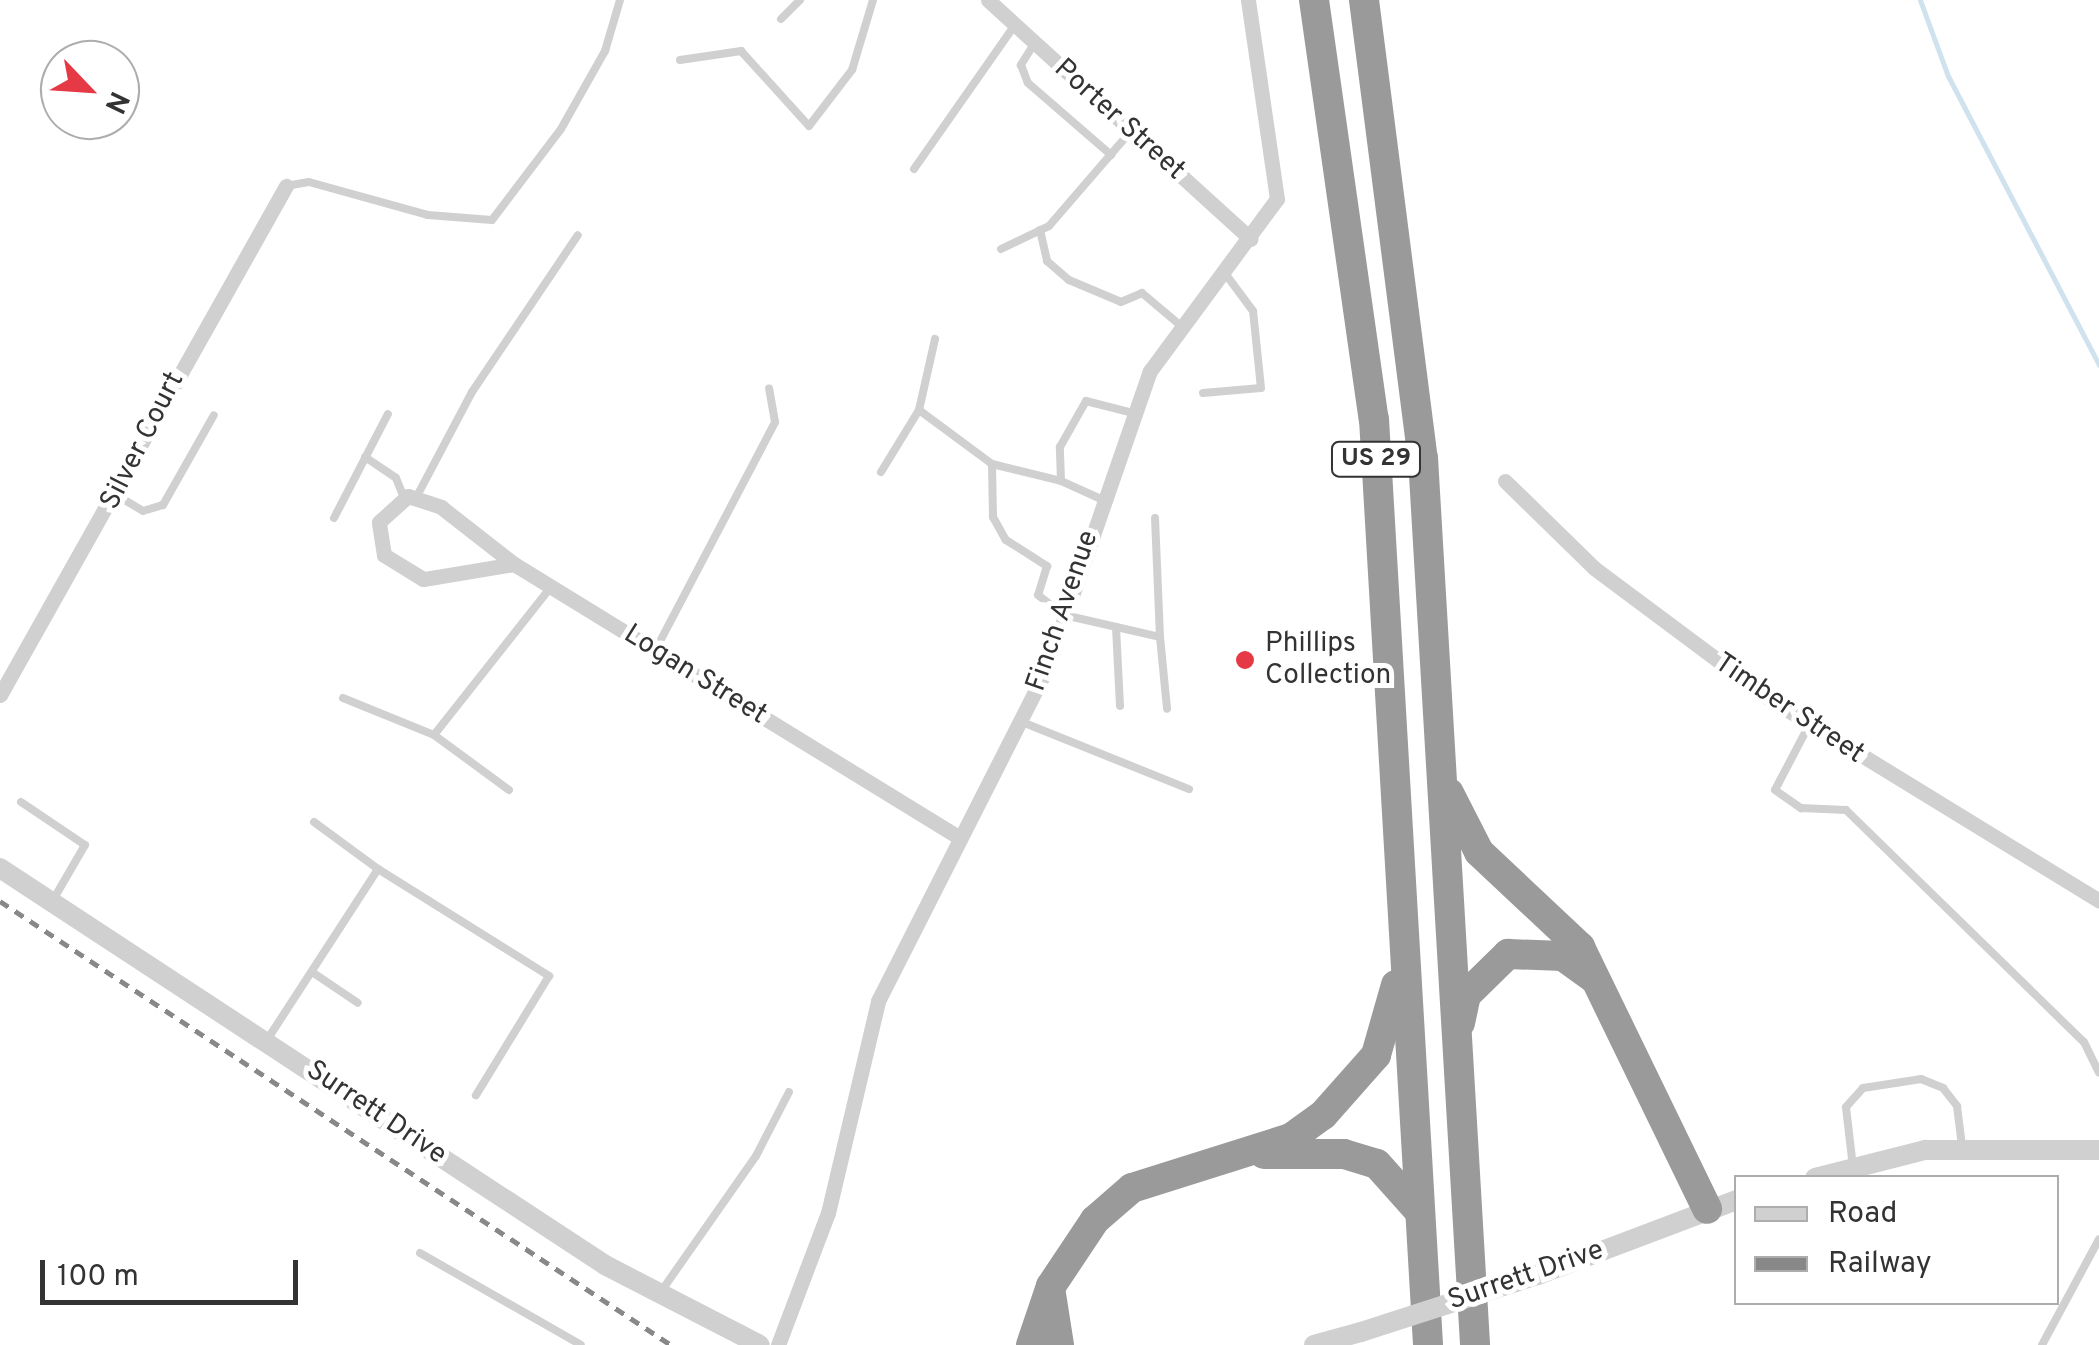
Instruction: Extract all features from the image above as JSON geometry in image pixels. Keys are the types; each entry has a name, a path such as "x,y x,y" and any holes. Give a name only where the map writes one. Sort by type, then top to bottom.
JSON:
{"highway":[{"name":"US 29","path":"1314,0 1374,419 1428,1345"},
{"name":"US 29","path":"1364,0 1424,458 1475,1345"},
{"path":"1442,775 1479,852 1580,947 1602,985 1707,1209"},
{"path":"1032,1345 1051,1286 1095,1220 1132,1188 1290,1138 1376,1055 1392,1010 1403,922"},
{"path":"1456,1038 1466,996 1508,954 1562,956 1602,985"},
{"path":"1231,1154 1344,1154 1377,1164 1420,1213"},
{"path":"1051,1286 1060,1345"}],"street":[{"name":"Porter Street","path":"988,0 1251,239"},
{"name":"Finch Avenue","path":"778,1345 828,1212 878,1001 955,834 1022,722 1064,615 1133,414 1180,324 1251,239 1278,182 1248,0"},
{"name":"Silver Court","path":"0,695 118,496 188,352 286,186"},
{"name":"Timber Street","path":"1505,481 1594,568 1810,724 2099,901"},
{"name":"Logan Street","path":"410,497 441,507 514,564 955,834"},
{"path":"410,497 384,510 377,536 405,573 444,580 514,564"},
{"name":"Surrett Drive","path":"0,868 658,1296 760,1345"},
{"path":"1825,1175 1962,1150 2099,1150"},
{"name":"Surrett Drive","path":"1314,1345 1538,1275 1734,1201"}],"lane":[{"path":"286,186 310,182 428,215 492,220 561,129 605,51 620,0"},
{"path":"781,19 800,0"},
{"path":"680,60 741,51 810,126 852,70 873,0"},
{"path":"914,169 1015,25"},
{"path":"1035,44 1021,65 1028,83 1112,155"},
{"path":"1001,250 1040,230 1130,132"},
{"path":"1040,230 1047,261 1069,280 1121,302 1142,293 1180,324"},
{"path":"365,457 396,478 410,497 472,392 578,235"},
{"path":"1203,393 1260,388 1253,311 1224,272"},
{"path":"882,472 920,410 934,340"},
{"path":"655,651 775,422 769,389"},
{"path":"1061,481 1060,448 1086,401 1133,414"},
{"path":"920,410 992,464 1061,481 1101,499"},
{"path":"334,518 388,414"},
{"path":"118,496 143,511 163,505 214,416"},
{"path":"992,464 993,517 1006,540 1048,566 1038,595 1064,615 1160,637"},
{"path":"1155,518 1167,709"},
{"path":"434,735 551,587"},
{"path":"1116,627 1120,706"},
{"path":"343,698 434,735 509,790"},
{"path":"1022,722 1190,789"},
{"path":"1810,724 1775,790 1801,808 1846,810 2084,1042 2099,1073"},
{"path":"21,802 85,845 52,902"},
{"path":"314,822 378,868 548,976 476,1096"},
{"path":"267,1040 378,868"},
{"path":"312,972 358,1004"},
{"path":"1853,1167 1846,1107 1864,1088 1922,1079 1944,1088 1957,1106 1962,1150"},
{"path":"658,1296 756,1156 789,1092"},
{"path":"2042,1345 2099,1239"},
{"path":"420,1253 581,1345"}],"waterway":[{"path":"1920,0 1948,76 2099,365"}],"railway":[{"path":"0,901 671,1345"}],"place":[{"name":"Phillips Collection","path":"1245,660"}]}
